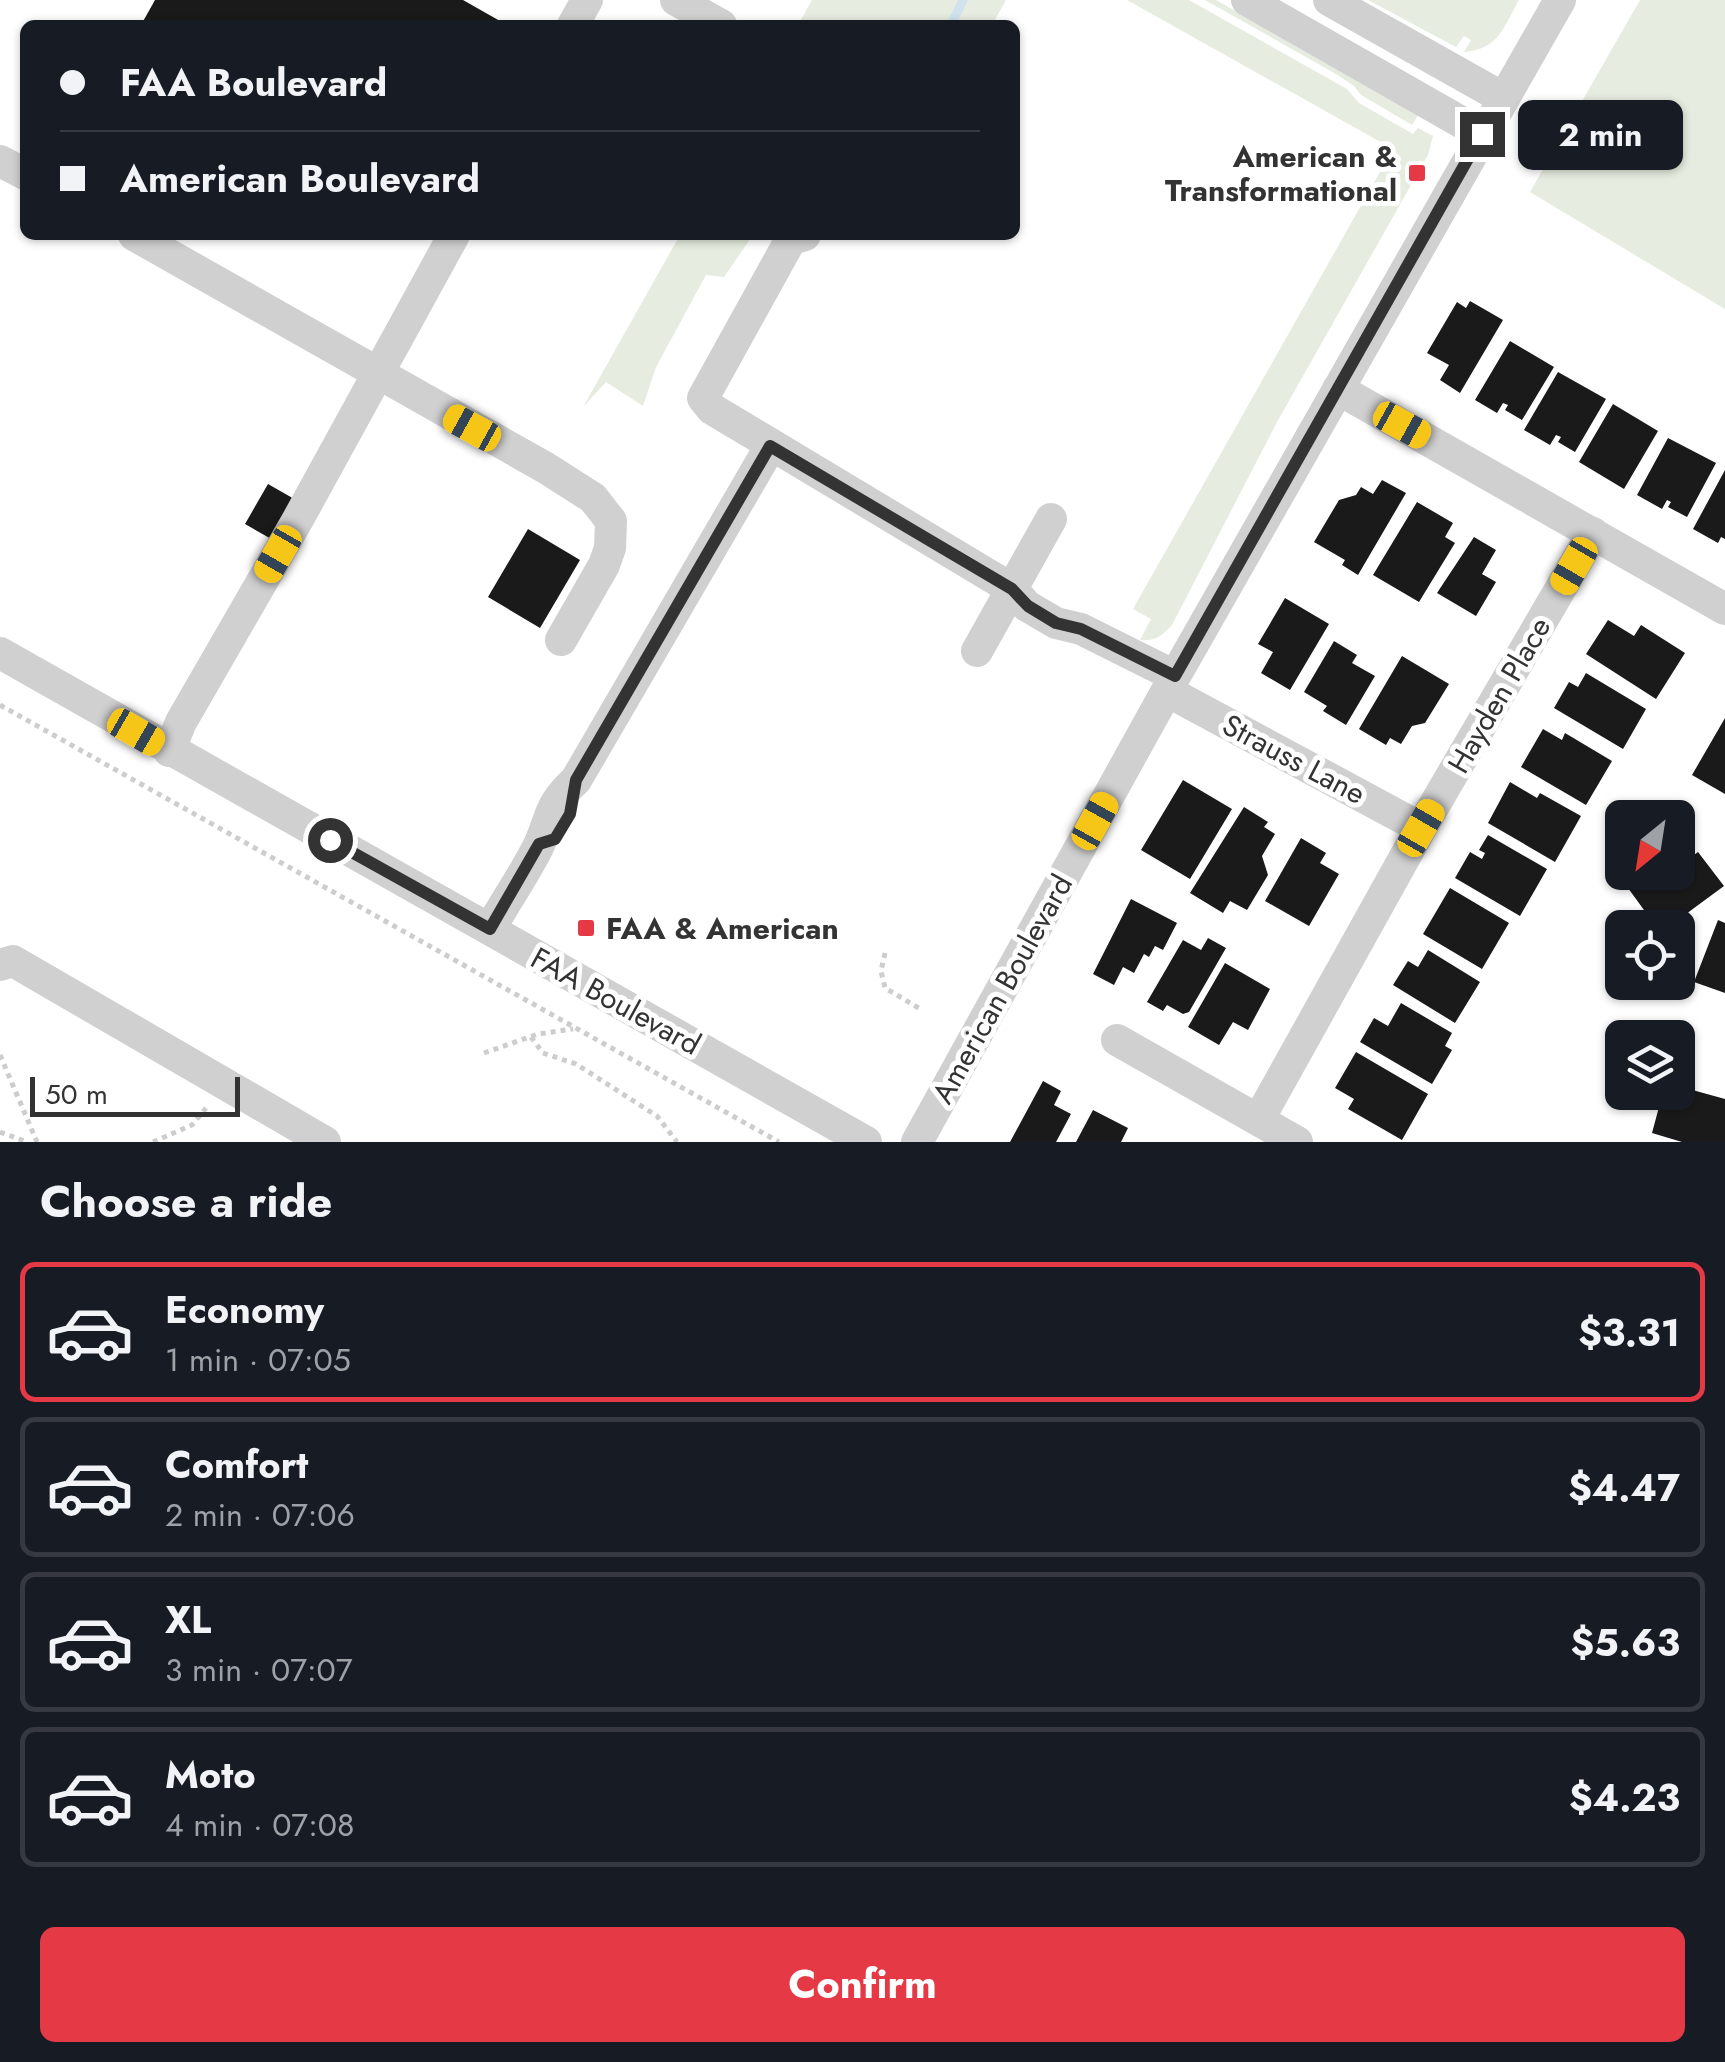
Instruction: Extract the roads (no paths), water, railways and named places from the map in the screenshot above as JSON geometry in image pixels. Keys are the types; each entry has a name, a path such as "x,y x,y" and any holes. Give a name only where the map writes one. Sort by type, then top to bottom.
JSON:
{"street":[{"path":"676,0 712,20"},
{"path":"1247,0 1482,134"},
{"path":"1329,0 1503,98"},
{"name":"American Boulevard","path":"916,1142 1560,0"},
{"path":"143,240 547,469 605,510 613,531 610,548 561,640"},
{"path":"169,751 181,722 451,240"},
{"name":"Strauss Lane","path":"790,240 703,398 712,410 1012,589 1030,592 1068,615 1081,629 1171,684 1421,828"},
{"path":"1338,389 1725,609"},
{"path":"490,929 539,844 546,820 560,796 576,780 770,446"},
{"path":"977,651 1051,519"},
{"name":"Hayden Place","path":"1259,1119 1421,828 1593,533"},
{"name":"FAA Boulevard","path":"0,653 866,1142"},
{"path":"0,965 13,960 326,1142"},
{"path":"1116,1040 1297,1142"}],"waterway":[{"path":"953,20 963,0"}],"place":[{"name":"American & Transformational","path":"1417,173"},
{"name":"FAA & American","path":"586,928"}]}
